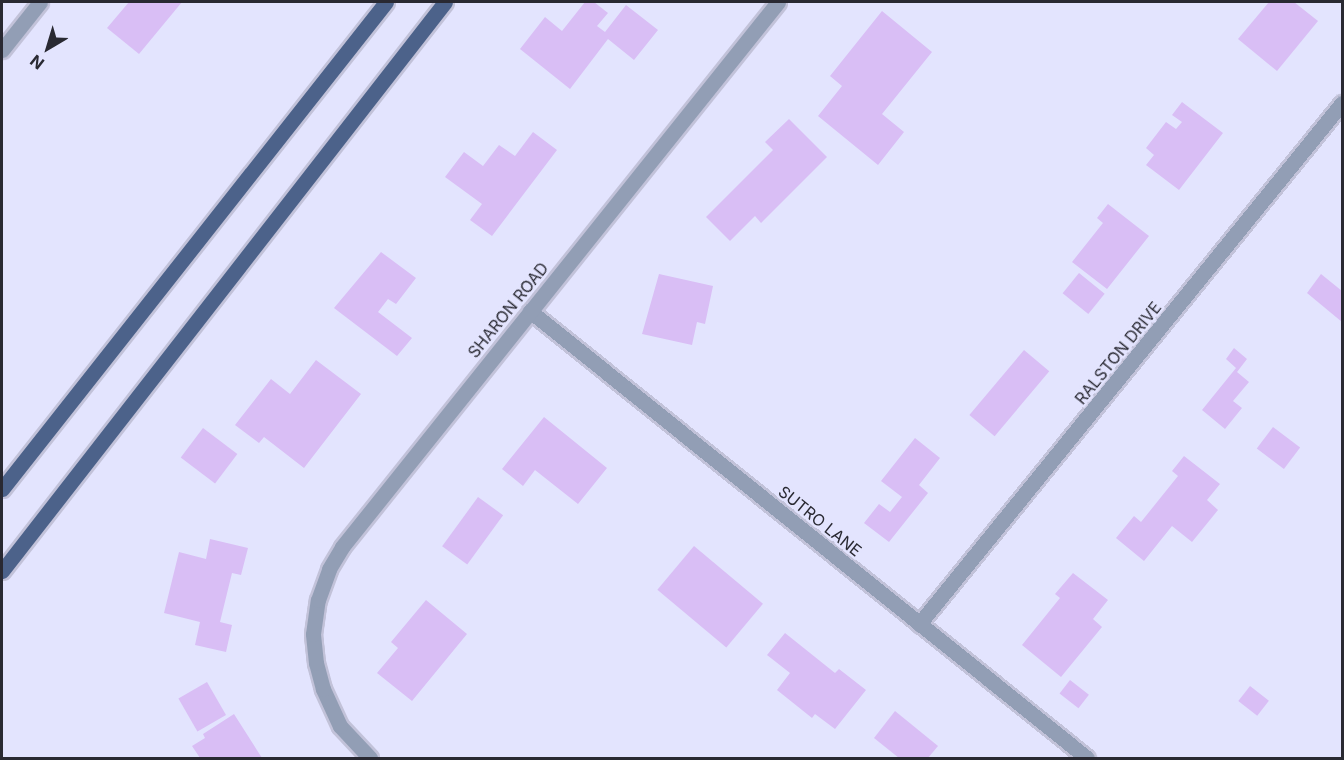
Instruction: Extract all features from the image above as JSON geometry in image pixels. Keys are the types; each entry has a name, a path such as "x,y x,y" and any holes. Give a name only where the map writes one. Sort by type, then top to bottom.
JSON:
{"main road":[{"path":"2,489 386,2"},
{"path":"2,571 445,2"}],"street":[{"path":"2,50 40,2"},
{"name":"SHARON ROAD","path":"370,759 340,726 323,689 316,663 313,634 318,600 342,547 778,2"},
{"name":"RALSTON DRIVE","path":"919,624 1342,104"},
{"name":"SUTRO LANE","path":"530,311 1087,759"}],"building":[{"path":"129,2 182,2 139,54 107,28"},
{"path":"585,2 594,2 608,13 597,26 605,32 626,5 658,30 634,60 608,39 570,89 520,49 545,17 562,31"},
{"path":"1269,2 1294,2 1318,21 1277,71 1238,39"},
{"path":"882,11 932,52 882,114 904,132 878,165 818,116 842,86 830,76"},
{"path":"1182,102 1223,133 1179,190 1146,165 1154,155 1146,148 1166,122 1176,129 1182,122 1172,115"},
{"path":"789,119 827,157 761,223 755,216 730,241 706,217 773,150 765,142"},
{"path":"533,132 557,150 492,236 470,220 482,204 445,177 464,152 483,166 499,145 515,156"},
{"path":"1108,204 1149,236 1107,289 1072,262 1103,223 1097,218"},
{"path":"381,252 416,278 396,304 388,299 378,312 412,338 397,356 334,308"},
{"path":"1079,273 1105,294 1088,314 1063,293"},
{"path":"659,274 713,286 705,324 697,322 692,345 642,334"},
{"path":"1321,274 1342,291 1342,322 1307,293"},
{"path":"1234,348 1247,359 1237,372 1249,382 1233,401 1242,408 1225,429 1202,410 1236,368 1226,359"},
{"path":"1024,350 1049,371 995,436 969,415"},
{"path":"316,360 361,394 304,468 264,437 259,443 235,425 271,379 290,394"},
{"path":"544,417 607,468 578,504 535,470 523,486 502,469"},
{"path":"1273,427 1300,447 1284,469 1257,449"},
{"path":"203,428 237,454 215,483 181,458"},
{"path":"915,438 940,458 919,485 928,493 889,542 864,523 879,504 890,512 902,497 881,481"},
{"path":"1184,456 1220,484 1207,500 1218,510 1192,542 1172,526 1144,561 1116,538 1134,516 1141,522 1178,476 1172,471"},
{"path":"478,497 503,515 467,565 442,546"},
{"path":"210,539 248,548 241,575 232,573 220,622 232,625 226,652 195,645 200,622 164,613 179,552 206,559"},
{"path":"694,546 763,604 726,648 657,590"},
{"path":"1073,573 1108,600 1093,619 1102,627 1061,677 1022,645 1060,598 1055,594"},
{"path":"426,600 467,634 412,701 377,673 398,648 391,642"},
{"path":"785,633 835,673 839,669 866,690 835,729 815,714 812,718 777,690 790,673 767,655"},
{"path":"1070,680 1089,695 1078,708 1060,693"},
{"path":"207,682 226,715 197,731 178,698"},
{"path":"1250,686 1269,701 1257,716 1238,701"},
{"path":"895,711 938,746 928,758 899,758 874,738"},
{"path":"234,714 262,758 200,758 192,746 205,738 203,734"}]}
